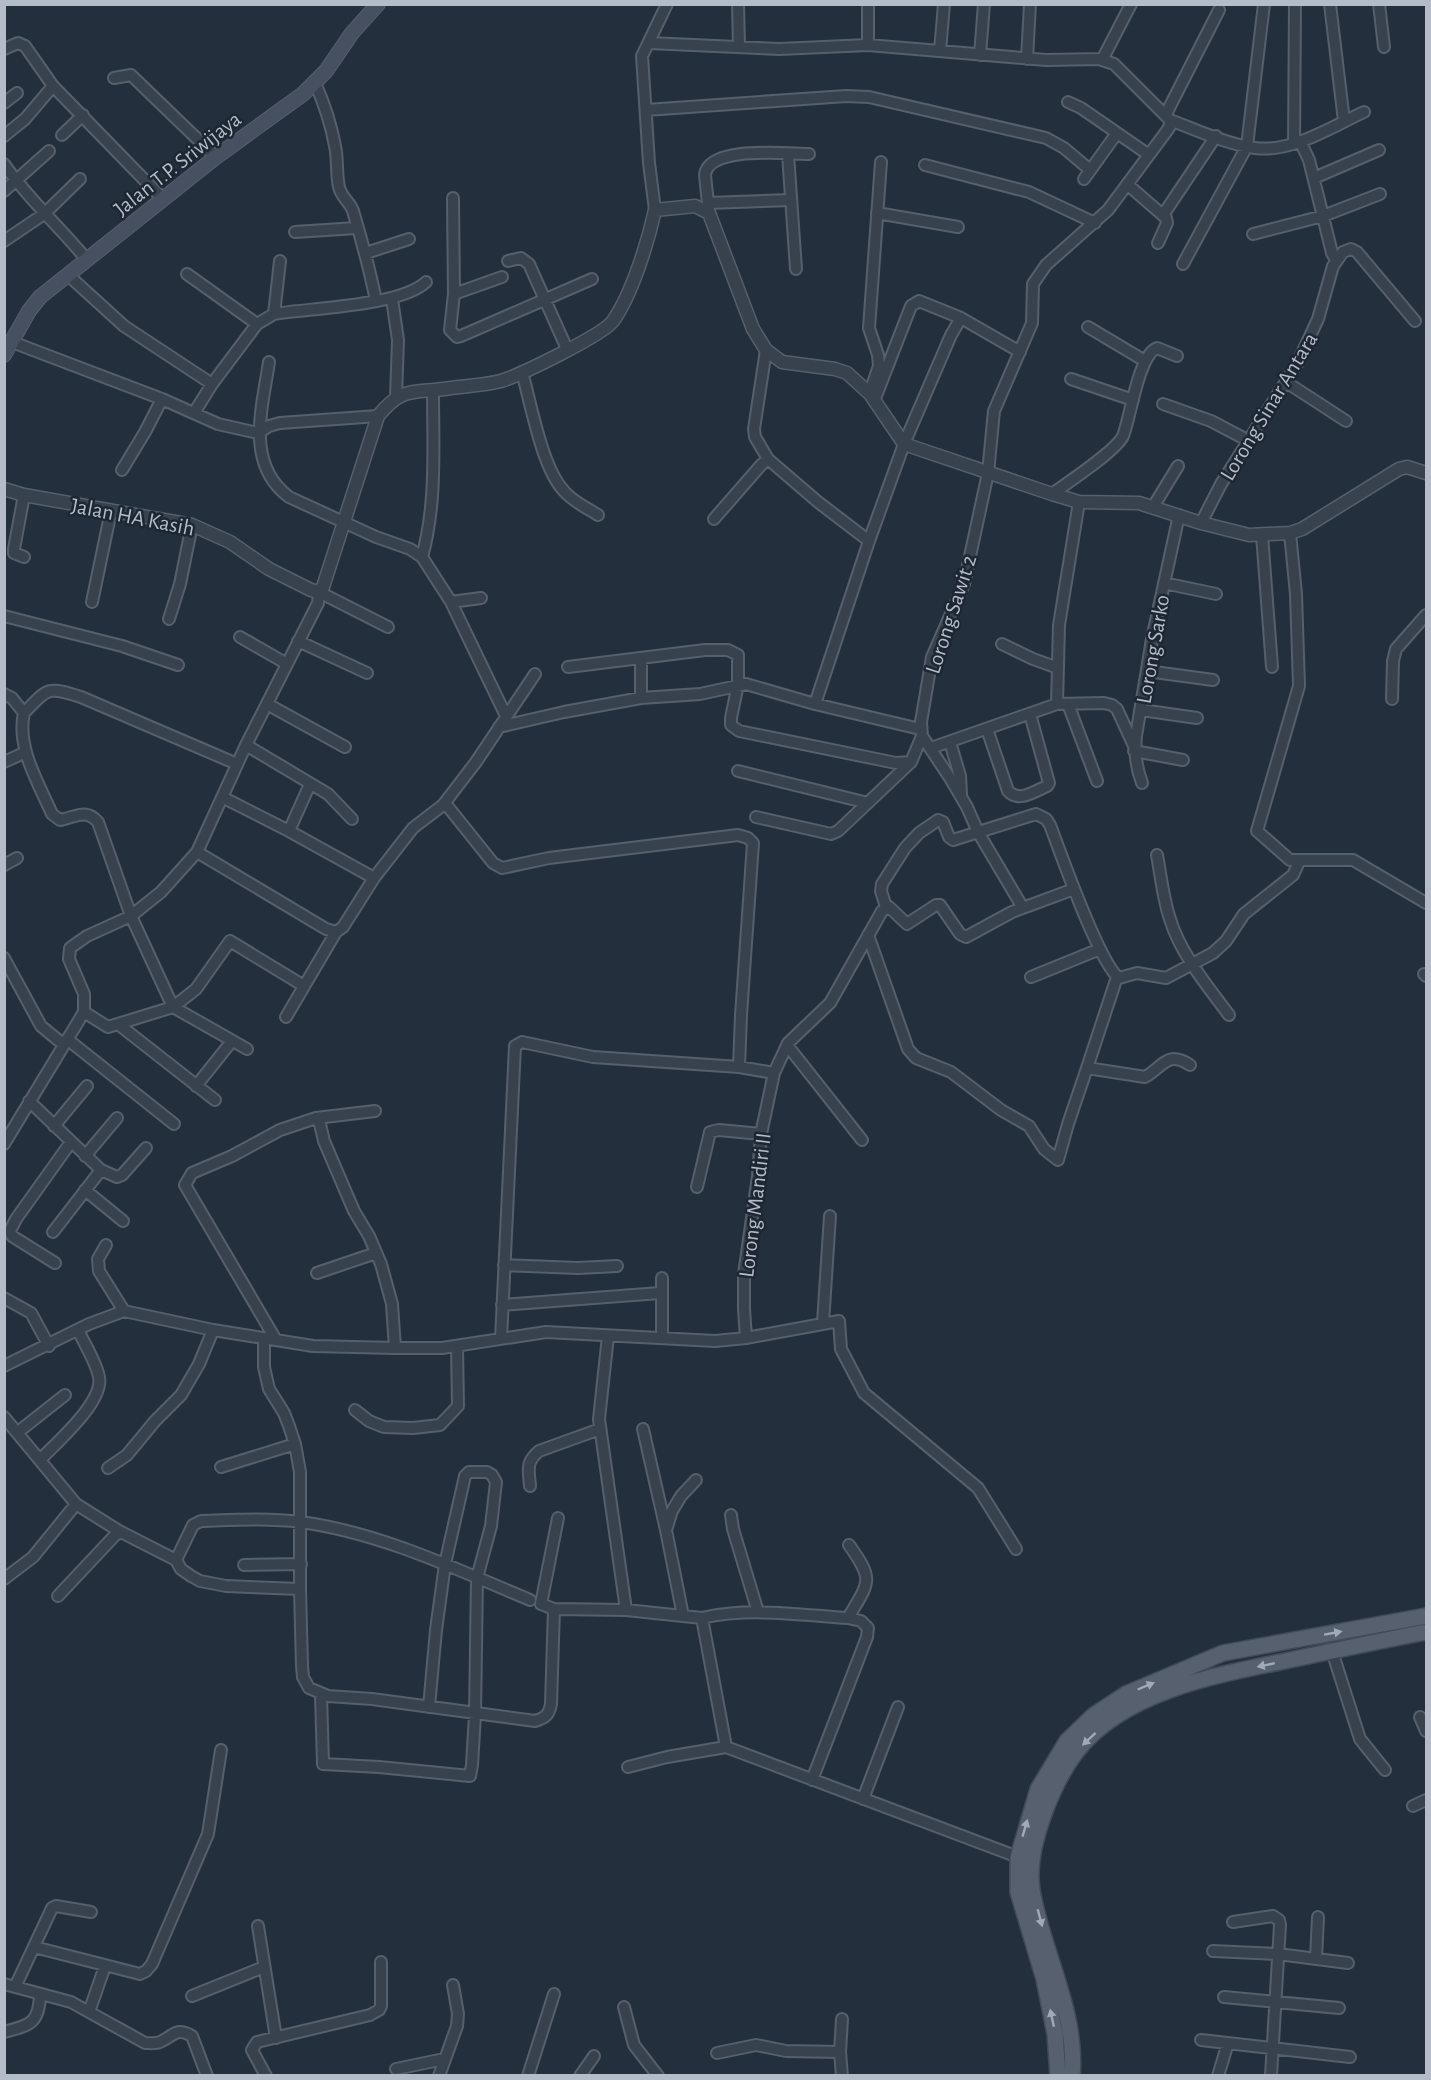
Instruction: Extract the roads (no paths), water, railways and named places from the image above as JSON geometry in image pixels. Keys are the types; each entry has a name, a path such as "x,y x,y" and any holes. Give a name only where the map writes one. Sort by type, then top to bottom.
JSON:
{"main road":[{"name":"Jalan T.P. Sriwijaya","path":"4,355 35,304 216,157 303,94 315,83 352,33 378,4"},
{"path":"1058,2076 1055,2034 1044,1979 1018,1892 1018,1857 1038,1789 1066,1741 1094,1715 1126,1695 1223,1653 1426,1616"},
{"path":"1072,2076 1072,2051 1057,1976 1032,1890 1032,1858 1051,1794 1077,1750 1103,1726 1132,1707 1174,1689 1217,1675 1426,1632"}],"street":[{"path":"4,1144 84,1012 84,994 69,959 70,948 87,936 130,916 161,892 196,852 237,764 318,603 319,592 323,587 345,522 378,416 396,397 413,390 433,390 501,381 597,335 612,322 626,297 650,234 655,210 649,163 642,56 667,4"},
{"path":"738,4 739,47"},
{"path":"868,4 868,45"},
{"path":"940,51 944,4"},
{"path":"980,55 984,4"},
{"path":"1027,59 1030,4"},
{"path":"1102,60 1131,4"},
{"path":"1183,264 1247,146 1264,4"},
{"path":"1295,4 1297,142 1308,156 1332,253 1336,260 1346,250 1354,250 1414,321"},
{"path":"1330,4 1344,122"},
{"path":"1379,4 1384,47"},
{"name":"Lorong Sawit 2","path":"911,762 921,733 932,657 964,584 988,473 994,411 1032,323 1033,284 1046,265 1108,210 1170,126 1168,117 1219,10"},
{"path":"649,43 779,49 868,45 1027,59 1102,60 1114,64 1168,117 1247,146 1274,148 1297,142 1364,112"},
{"path":"4,49 18,44 25,46 53,86 163,199"},
{"path":"114,78 131,75 216,157"},
{"path":"315,83 325,105 336,147 339,187 343,198 352,208 356,228 366,253 376,301"},
{"path":"4,136 25,118 53,86"},
{"path":"4,103 17,93"},
{"path":"646,110 846,96 868,97 1046,138 1064,148 1087,174 1117,133"},
{"path":"1068,102 1081,108 1149,155"},
{"path":"62,135 82,115"},
{"path":"1163,215 1216,136"},
{"path":"1314,178 1379,150"},
{"path":"4,191 49,151"},
{"path":"809,154 738,154 710,164 705,175 708,208 753,329 766,350 782,362 847,373 872,397 904,444 1052,494 1079,501 1139,503 1201,523 1249,535 1290,533 1302,529 1399,469 1407,468 1426,473"},
{"path":"788,154 796,269"},
{"path":"872,397 879,366 878,355 869,328 881,162"},
{"path":"4,164 16,182 87,260"},
{"path":"925,165 1029,192 1095,223"},
{"path":"4,241 44,214 80,179"},
{"path":"1127,184 1163,215 1167,223 1158,243"},
{"path":"1253,234 1323,216 1380,194"},
{"path":"453,198 454,294 450,330 457,337 592,279"},
{"path":"655,210 695,206 708,208 791,200"},
{"path":"877,213 958,227"},
{"path":"295,232 356,228"},
{"path":"366,253 409,239"},
{"path":"508,261 517,258 525,260 567,350"},
{"name":"Lorong Sinar Antara","path":"1201,523 1221,484 1286,382 1318,319 1331,270 1336,260"},
{"path":"274,314 280,261"},
{"path":"187,274 257,324"},
{"path":"68,275 124,326 212,384"},
{"path":"454,294 502,277"},
{"path":"194,413 212,384 257,324 274,314 392,299 422,287 426,282"},
{"path":"392,299 398,340 396,397"},
{"path":"872,397 911,306 915,302 919,301 961,318 1020,352"},
{"path":"815,704 904,444 951,335 961,318"},
{"path":"1088,327 1145,361"},
{"path":"12,342 162,399 218,424 258,433 269,426 280,423 378,416"},
{"path":"1052,494 1116,445 1123,436 1145,361 1153,349 1157,348 1177,356"},
{"path":"766,350 754,429 755,437 768,459 818,502 869,541"},
{"path":"269,362 258,433 268,476 278,489 289,497 376,537 410,549 422,557 451,602 506,716"},
{"path":"522,372 542,448 554,477 564,492 598,515"},
{"path":"1071,379 1133,400"},
{"path":"1286,382 1346,421"},
{"path":"422,557 433,483 433,390"},
{"path":"122,470 162,399"},
{"path":"1163,404 1210,421 1249,441"},
{"path":"714,519 768,459"},
{"path":"1153,507 1178,466"},
{"name":"Jalan HA Kasih","path":"4,489 24,495 192,525 230,542 269,569 319,592"},
{"path":"24,495 14,549 14,553 24,557"},
{"path":"1079,501 1059,625 1058,668 1063,704 1097,781"},
{"path":"92,602 111,511"},
{"name":"Lorong Sarko","path":"1142,783 1136,767 1134,750 1147,671 1179,515"},
{"path":"169,619 180,584 192,525"},
{"path":"1290,533 1296,594 1299,687 1257,828 1259,833 1290,860 1299,862 1343,858 1353,860 1426,903"},
{"path":"1262,535 1272,667"},
{"path":"1164,584 1216,594"},
{"path":"319,592 388,627"},
{"path":"451,602 481,598"},
{"path":"1392,699 1393,661 1396,649 1426,615"},
{"path":"4,616 122,646 178,665"},
{"path":"240,637 287,664"},
{"path":"298,641 367,673"},
{"path":"1002,644 1058,668"},
{"path":"568,667 705,650 728,650 738,655 738,684 731,725 739,731 896,764 911,762"},
{"path":"641,658 641,699"},
{"path":"1147,671 1213,680"},
{"path":"286,1017 336,932 343,927 374,878 416,824 437,812 445,803 471,769 535,674"},
{"path":"499,727 564,712 641,699 700,694 746,684 921,733 961,797 978,832 1023,908"},
{"path":"237,764 81,697 55,689 44,693 24,713 21,731 26,752 52,814 60,820 85,813 92,815 98,822 130,916 173,1007 247,1049"},
{"path":"4,694 12,698 24,713"},
{"path":"267,704 345,747"},
{"path":"931,748 1063,704 1112,705 1117,709 1134,750 1183,760"},
{"path":"1141,710 1197,718"},
{"path":"987,729 1008,791 1011,795 1020,797 1047,786 1048,783 1030,714"},
{"path":"950,742 960,776 961,797"},
{"path":"246,746 328,794 352,819"},
{"path":"4,762 26,752"},
{"path":"756,817 831,834 838,831 911,762"},
{"path":"738,771 868,803"},
{"path":"290,831 310,784"},
{"path":"222,797 290,831 374,878"},
{"path":"445,803 493,863 502,868 549,858 738,835 748,838 753,843 739,1067"},
{"path":"886,907 880,891 882,884 902,852 919,833 940,820 953,840 1036,814 1046,819 1100,949 1117,976 1119,978 1137,973 1166,978 1213,953 1226,941 1242,916 1293,875 1299,862"},
{"path":"196,852 326,929 336,932"},
{"path":"1157,855 1169,919 1192,964 1229,1015"},
{"path":"4,865 17,858"},
{"path":"886,907 892,909 908,924 936,905 940,905 960,934 966,937 1005,915 1074,890"},
{"path":"862,1140 787,1045 826,1008 886,907"},
{"path":"868,935 908,1049 912,1054 923,1062 951,1072 1001,1110 1029,1126 1044,1149 1058,1160 1117,976"},
{"path":"84,1012 108,1027 173,1007 196,989 230,941 304,986"},
{"path":"1031,977 1100,949"},
{"path":"4,958 41,1026 66,1042 174,1124"},
{"path":"118,1024 215,1100"},
{"path":"196,1086 232,1041"},
{"path":"501,1339 515,1046 518,1043 522,1041 593,1057 739,1067 774,1073"},
{"name":"Lorong Mandiri II","path":"746,1338 744,1274 758,1176 761,1134 774,1073 787,1045"},
{"path":"1087,1068 1145,1077 1167,1060 1182,1059 1190,1065"},
{"path":"54,1126 87,1086"},
{"path":"29,1101 101,1170 117,1177 122,1175 146,1148"},
{"path":"375,1110 316,1118 280,1130 232,1156 192,1173 185,1185 270,1340 264,1368 268,1389 284,1413 295,1444 300,1472 303,1677 309,1688 321,1694 535,1721 544,1718 549,1713 554,1609"},
{"path":"85,1156 117,1118"},
{"path":"316,1118 354,1211 376,1253 392,1304 395,1348"},
{"path":"698,1187 710,1132 719,1130 761,1134"},
{"path":"55,1263 12,1236 10,1231 16,1218 71,1142"},
{"path":"53,1232 101,1170"},
{"path":"85,1190 123,1221"},
{"path":"823,1323 830,1216"},
{"path":"106,1245 98,1259 99,1271 124,1311"},
{"path":"317,1273 376,1253"},
{"path":"504,1265 578,1268 617,1266"},
{"path":"662,1278 660,1293 662,1338"},
{"path":"502,1305 660,1293"},
{"path":"4,1298 31,1313 49,1346"},
{"path":"4,1366 78,1330 124,1311 213,1330 313,1346 395,1348 442,1348 546,1332 716,1341 746,1338 839,1321 841,1349 864,1392 978,1488 1016,1549"},
{"path":"40,1460 80,1418 100,1385 99,1376 78,1330"},
{"path":"108,1468 127,1455 155,1421 181,1395 199,1364 213,1330"},
{"path":"608,1336 599,1419 626,1610"},
{"path":"355,1410 369,1421 384,1427 413,1428 440,1425 458,1406 457,1346"},
{"path":"18,1432 65,1395"},
{"path":"4,1417 76,1504 119,1531 176,1560 181,1569 200,1581 226,1586 300,1589"},
{"path":"530,1486 528,1464 539,1451 600,1429"},
{"path":"643,1429 683,1616"},
{"path":"221,1467 295,1444"},
{"path":"321,1694 323,1764 470,1776 475,1714 477,1578 492,1526 496,1482 487,1472 469,1472 465,1476 445,1564 429,1707"},
{"path":"666,1530 672,1511 681,1496 696,1480"},
{"path":"4,1579 33,1557 76,1504"},
{"path":"731,1515 733,1529 758,1612"},
{"path":"558,1518 541,1604 554,1609 626,1610 702,1618 718,1614 758,1612 848,1618 861,1621 868,1628 867,1637 812,1780"},
{"path":"176,1560 194,1525 201,1521 268,1519 301,1522 353,1532 445,1564 530,1600"},
{"path":"58,1596 119,1531"},
{"path":"848,1618 864,1590 867,1577 865,1567 849,1545"},
{"path":"244,1565 301,1564"},
{"path":"702,1618 726,1748"},
{"path":"1332,1651 1360,1740 1385,1770"},
{"path":"863,1799 898,1707"},
{"path":"1420,1717 1426,1731"},
{"path":"628,1767 667,1757 726,1748 1018,1857"},
{"path":"34,1947 140,1974 146,1971 152,1964 208,1834 221,1750"},
{"path":"1413,1806 1426,1800"},
{"path":"91,1912 56,1906 52,1908 34,1947 10,1986 71,2002 145,2043 158,2043 177,2032 186,2033 192,2036 207,2076"},
{"path":"1233,1922 1273,1916 1279,1920 1271,2076"},
{"path":"1316,1958 1318,1917"},
{"path":"258,1926 276,2038"},
{"path":"1213,1951 1278,1954 1348,1963"},
{"path":"266,2076 252,2050 257,2042 374,2013 381,2006 381,1962"},
{"path":"89,2012 105,1966"},
{"path":"192,1996 264,1967"},
{"path":"439,2076 457,2026 458,2014 453,1985"},
{"path":"4,2032 33,2020 39,2010 40,1994"},
{"path":"528,2076 554,1994"},
{"path":"1224,1997 1339,2008"},
{"path":"624,2007 634,2045 658,2076"},
{"path":"842,2019 840,2052 842,2076"},
{"path":"1201,2040 1350,2057"},
{"path":"1218,2076 1228,2043"},
{"path":"717,2053 756,2045 786,2051 840,2052"},
{"path":"580,2076 594,2056"},
{"path":"396,2069 444,2059"}]}
